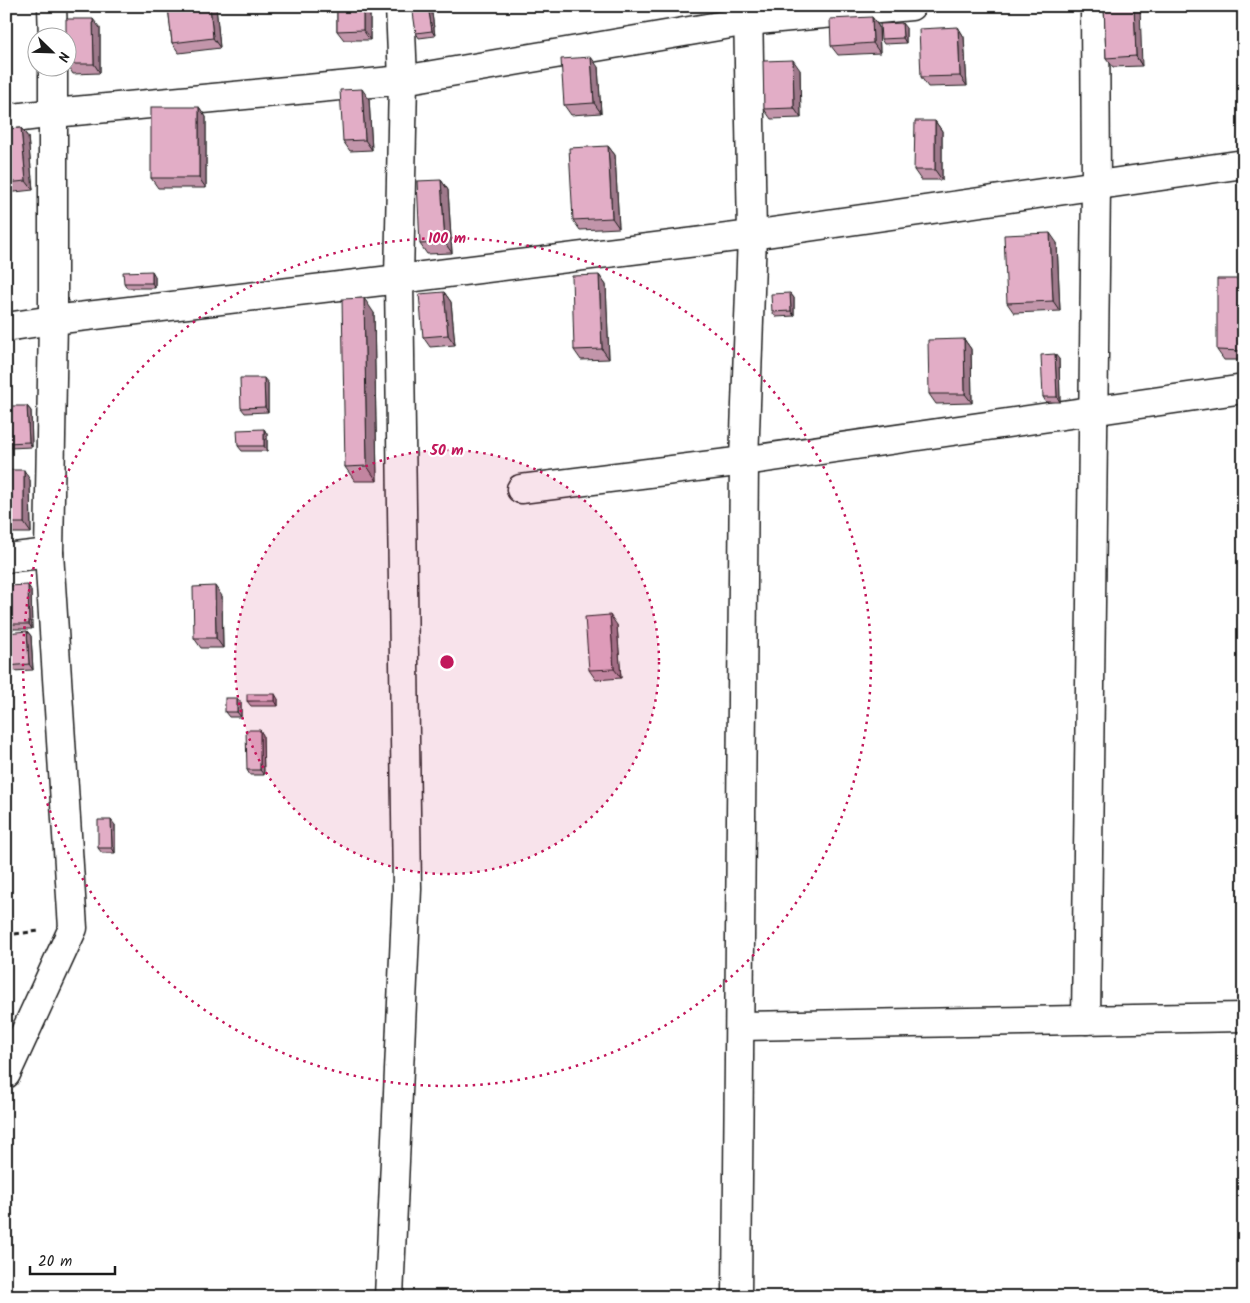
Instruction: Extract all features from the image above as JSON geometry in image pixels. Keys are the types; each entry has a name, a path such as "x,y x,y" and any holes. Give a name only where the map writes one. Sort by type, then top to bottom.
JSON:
{"street":[{"path":"52,6 53,28"},
{"path":"390,1297 407,889 398,280 403,80 400,6"},
{"path":"6,119 403,80 748,14 911,6"},
{"path":"1086,1020 1096,186 1095,6"},
{"path":"737,1297 744,460 752,235 748,14"},
{"path":"6,1074 73,928 49,553 53,320 53,78"},
{"path":"6,327 752,235 1244,164"},
{"path":"521,489 744,460 1244,389"},
{"path":"6,558 49,553"},
{"path":"740,1026 1244,1016"}],"building":[{"path":"168,6 210,6 213,38 172,43"},
{"path":"337,6 363,6 363,30 337,31"},
{"path":"412,6 428,6 432,31 416,33"},
{"path":"1104,6 1134,6 1136,56 1106,58"},
{"path":"872,17 873,43 831,46 830,19"},
{"path":"66,19 93,19 94,64 78,64 78,28 66,28"},
{"path":"902,23 903,38 881,39 880,24"},
{"path":"958,27 960,76 921,77 919,29"},
{"path":"591,57 594,103 564,105 561,59"},
{"path":"793,60 794,108 764,109 763,61"},
{"path":"362,89 365,140 343,141 340,90"},
{"path":"151,107 199,107 199,178 151,178"},
{"path":"915,121 935,121 935,170 914,170"},
{"path":"21,128 26,181 6,183 6,129"},
{"path":"608,146 612,218 573,220 569,148"},
{"path":"441,180 445,243 420,244 417,181"},
{"path":"1050,233 1053,301 1007,303 1004,235"},
{"path":"152,271 152,283 124,283 123,272"},
{"path":"599,275 602,349 574,350 572,276"},
{"path":"1217,279 1244,279 1244,351 1217,350"},
{"path":"444,292 448,335 423,337 419,294"},
{"path":"790,293 791,311 772,312 771,294"},
{"path":"364,298 367,466 345,467 342,299"},
{"path":"964,339 965,394 929,394 928,340"},
{"path":"1055,354 1057,397 1043,397 1041,355"},
{"path":"240,378 264,378 265,407 241,408"},
{"path":"6,406 27,406 29,442 6,443"},
{"path":"264,429 264,446 238,446 237,430"},
{"path":"6,470 24,470 24,523 6,523"},
{"path":"28,585 29,624 8,624 7,586"},
{"path":"215,586 216,638 194,638 193,587"},
{"path":"610,615 614,669 589,670 585,617"},
{"path":"27,631 29,664 8,666 6,633"},
{"path":"247,694 275,694 275,701 247,701"},
{"path":"225,698 237,698 237,712 225,712"},
{"path":"246,730 260,730 260,770 247,770"},
{"path":"98,820 111,820 112,848 98,848"}]}
